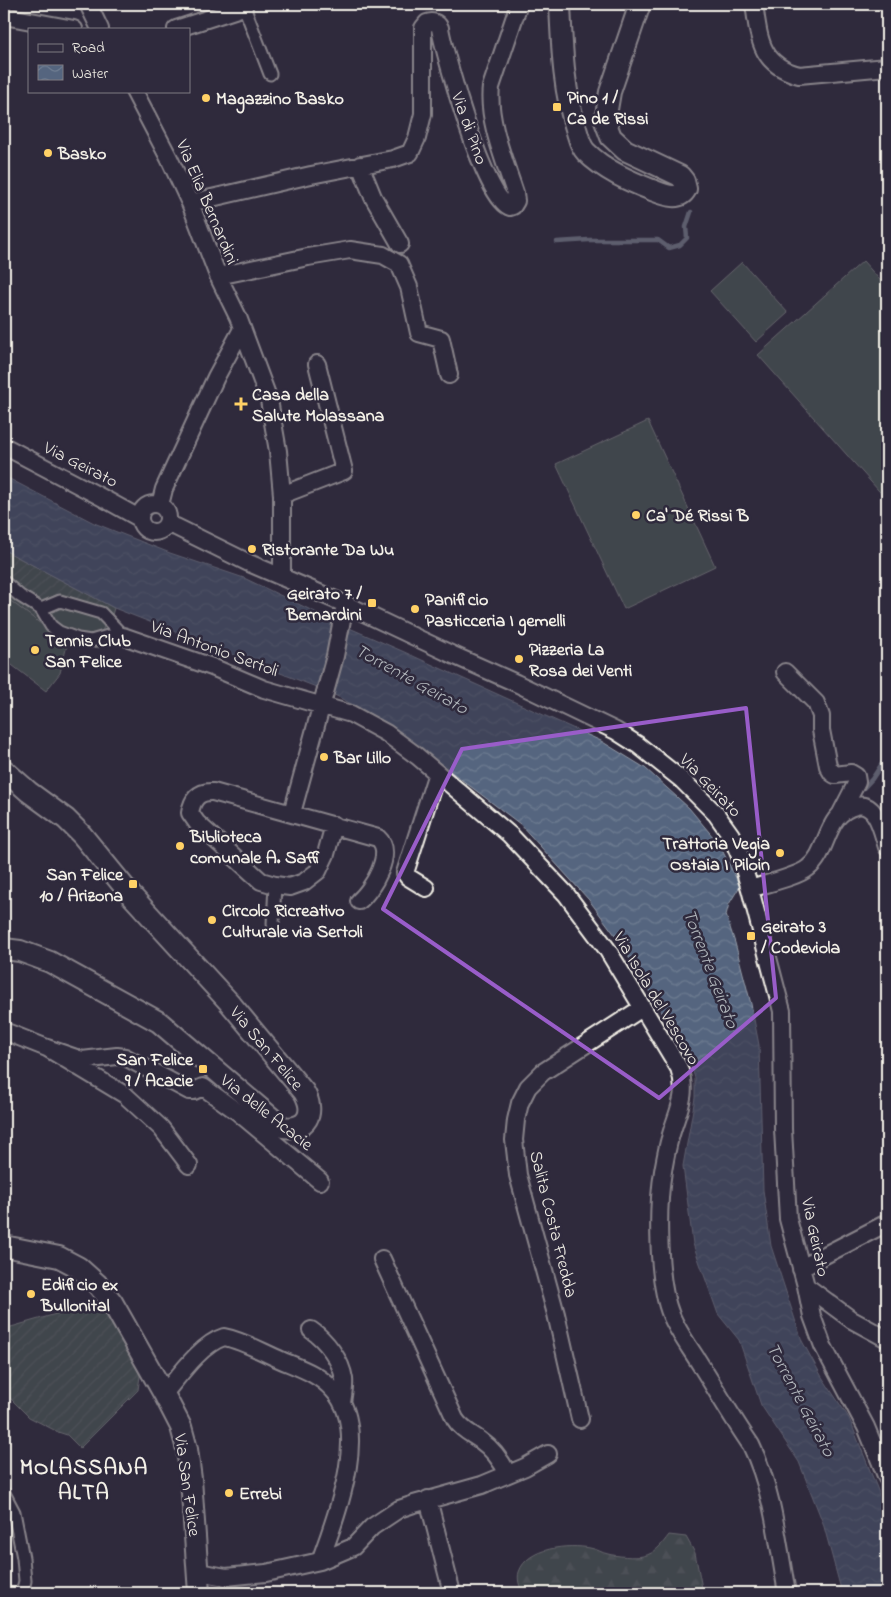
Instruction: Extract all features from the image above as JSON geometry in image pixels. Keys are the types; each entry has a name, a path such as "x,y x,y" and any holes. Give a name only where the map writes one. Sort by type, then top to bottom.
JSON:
{"street":[{"path":"88,4 100,28"},
{"name":"Via di Pino","path":"190,203 311,174 393,159 410,153 418,138 423,114 422,31 424,25 433,22 440,28 444,50 466,123 493,188 503,204 510,207 513,206 516,201 516,193 492,117 489,101 491,87 519,4"},
{"path":"560,4 562,64 569,110 582,146 586,152 605,167 634,182 663,194 680,196 686,189 684,181 680,176 625,150 611,136 605,121 610,92 640,4"},
{"path":"754,4 759,40 763,48 774,62 789,72 799,75 887,67"},
{"path":"179,28 243,5 270,74"},
{"path":"4,16 69,28"},
{"name":"Via Elia Bernardini","path":"135,92 190,203 218,276 238,317 269,400 278,451 282,495 282,577"},
{"path":"360,165 372,196 400,244"},
{"path":"218,276 350,250 384,255 399,264 409,287 418,333 441,339 449,376"},
{"path":"160,505 164,489 216,377 242,330"},
{"path":"282,495 344,472 317,364"},
{"name":"Via Geirato","path":"4,446 140,518 143,527 150,532 160,532 167,525 176,527 248,563 345,604 616,731 638,745 682,780 716,814 740,856 782,1011 783,1129 788,1219 812,1316 822,1346 866,1427 884,1468"},
{"path":"140,518 146,506 151,504 160,505 167,511 169,521 167,525"},
{"path":"4,582 20,596 41,609 51,626 60,632 78,639 91,641 108,636 124,636"},
{"name":"Via Antonio Sertoli","path":"41,609 60,601 101,613 124,636 264,689 322,705"},
{"path":"292,813 335,656 345,604"},
{"path":"750,888 799,873 808,868 817,858 834,821 841,813 857,782 856,776 851,773 835,774 829,770 821,730 821,716 816,703 785,672"},
{"name":"Via Isola del Vescovo","path":"322,705 351,714 386,732 510,834 566,894 607,950 679,1068 684,1092 670,1138 663,1173 660,1225 666,1299 672,1316 690,1349 751,1445 758,1460 771,1510 787,1593"},
{"name":"Via San Felice","path":"4,770 29,792 66,819 82,835 131,895 229,1002 304,1092 308,1104 306,1120 298,1127 282,1127 158,1022 50,962 20,951 5,948"},
{"path":"426,888 405,873 437,773"},
{"path":"334,825 326,854 318,871 304,882 290,887 275,886 261,881 197,823 190,813 196,797 201,793 213,792 292,813 334,825 378,838 382,841 384,852 381,867 372,887 359,901"},
{"path":"841,813 856,806 868,806 876,816 887,847"},
{"path":"273,924 275,886"},
{"name":"Salita Costa Fredda","path":"580,1419 556,1314 518,1175 514,1140 516,1120 520,1104 528,1088 543,1072 642,1008"},
{"name":"Via delle Acacie","path":"4,1031 82,1060 126,1056 189,1091 203,1087 239,1113 320,1180"},
{"name":"Via delle Acacie","path":"47,1048 125,1095 161,1128 189,1164"},
{"path":"801,1269 887,1223"},
{"name":"Via San Felice","path":"4,1246 59,1257 78,1267 97,1284 112,1302 164,1394 181,1427 187,1449 199,1593"},
{"path":"382,1259 425,1357 455,1419 461,1428 482,1441 500,1459 508,1474"},
{"path":"806,1286 852,1320 887,1339"},
{"path":"310,1330 320,1336 341,1369 344,1379 342,1403"},
{"path":"164,1394 194,1359 212,1342 224,1336 314,1373 335,1391 347,1413 351,1442 340,1502 320,1561"},
{"path":"198,1572 226,1577 266,1573 320,1561 352,1547 372,1527 399,1509 482,1485 525,1467 548,1454"},
{"path":"4,1493 14,1512 23,1558 24,1581 22,1593"},
{"path":"428,1500 452,1593"}],"highlighted area":[{"path":"746,708 776,998 659,1098 383,909 462,749"}],"green space":[{"path":"863,261 887,288 887,500 758,355"},
{"path":"742,262 788,313 756,342 710,291"},
{"name":"Ca' Dé Rissi B","path":"648,421 715,566 624,609 556,464"},
{"path":"4,550 114,608 105,640 99,648 68,641 49,630 4,596"},
{"name":"Tennis Club San Felice","path":"4,596 49,630 68,641 60,673 46,691 4,659"},
{"path":"63,604 95,614 104,624 102,630 95,638 59,630 50,614 55,608"},
{"path":"98,1302 141,1369 138,1390 80,1448 67,1435 29,1417 4,1392 4,1329"},
{"path":"669,1535 686,1537 695,1553 703,1593 524,1593 518,1580 518,1574 523,1564 539,1552 560,1547 581,1547 611,1555 640,1557 655,1551"}],"water":[{"name":"Torrente Geirato","path":"4,476 94,523 170,553 244,578 338,623 601,741 645,768 689,808 719,844 740,886 729,904 726,915 751,1004 759,1045 763,1190 771,1246 802,1341 822,1377 849,1418 879,1493 887,1519 887,1593 842,1593 823,1523 799,1462 761,1405 739,1340 718,1314 693,1244 683,1166 695,1098 695,1078 688,1056 618,939 589,900 520,824 387,723 329,692 114,608 4,550"}],"waterway":[{"path":"557,242 658,240 669,248 680,245 687,238 686,227 691,212"},
{"path":"859,793 872,779 887,756"},
{"path":"876,1443 887,1444"}],"place":[{"name":"Magazzino Basko","path":"206,98"},
{"name":"Pino 1 / Ca de Rissi","path":"557,107"},
{"name":"Basko","path":"48,153"},
{"name":"Casa della Salute Molassana","path":"241,404"},
{"name":"Ca' Dé Rissi B","path":"636,515"},
{"name":"Ristorante Da Wu","path":"252,549"},
{"name":"Geirato 7 / Bernardini","path":"372,603"},
{"name":"Panificio Pasticceria I gemelli","path":"415,609"},
{"name":"Tennis Club San Felice","path":"35,650"},
{"name":"Pizzeria La Rosa dei Venti","path":"519,659"},
{"name":"Bar Lillo","path":"324,757"},
{"name":"Biblioteca comunale A. Saffi","path":"180,846"},
{"name":"Trattoria Vegia Ostaia I Piloin","path":"780,853"},
{"name":"San Felice 10 / Arizona","path":"133,884"},
{"name":"Circolo Ricreativo Culturale via Sertoli","path":"212,920"},
{"name":"Geirato 3 / Codeviola","path":"751,936"},
{"name":"San Felice 9 / Acacie","path":"203,1069"},
{"name":"Edificio ex Bullonital","path":"31,1294"},
{"name":"Errebi","path":"229,1493"}],"district":[{"name":"MOLASSANA ALTA","path":"84,1478"}]}
